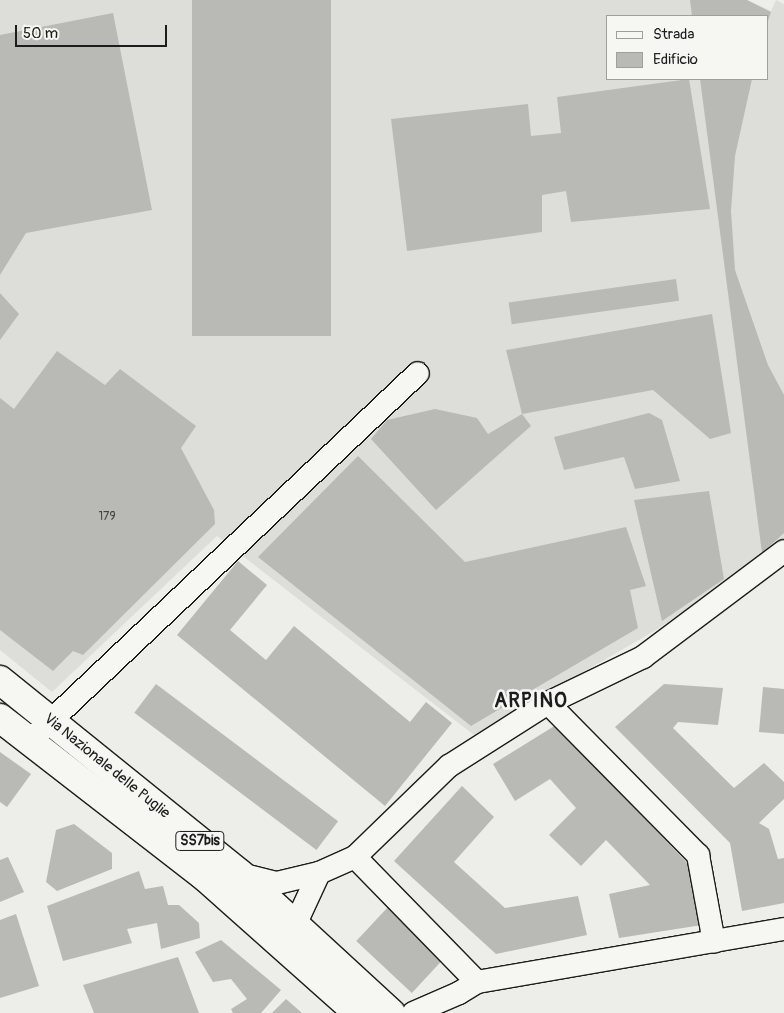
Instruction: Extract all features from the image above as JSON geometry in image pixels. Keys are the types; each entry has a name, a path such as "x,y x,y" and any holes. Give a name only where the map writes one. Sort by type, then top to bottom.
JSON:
{"main road":[{"name":"Via Nazionale delle Puglie","path":"0,680 240,874 271,889 296,923 391,1013"},
{"name":"Via Nazionale delle Puglie","path":"0,718 204,876 358,1013"}],"street":[{"path":"30,742 50,719 418,373"},
{"path":"320,873 296,923 263,930 271,889 320,873 355,857 450,766 548,703 643,657 784,552"},
{"path":"548,703 698,854 714,942"},
{"path":"355,857 462,996"},
{"path":"413,1013 462,996 714,942 784,929"}],"shaded area":[{"path":"0,0 747,0 771,11 776,0 784,4 784,540 762,559 656,630 474,735 217,536 52,692 0,650"}],"building":[{"path":"192,0 331,0 331,336 192,336"},
{"path":"690,0 747,0 771,12 769,18 769,15 692,15"},
{"path":"113,13 152,210 26,233 0,275 0,35"},
{"path":"689,80 710,209 571,222 566,191 542,195 542,232 407,251 391,119 528,104 531,136 561,133 557,97"},
{"path":"700,80 752,80 735,156 731,211 735,270 768,365 784,395 784,533 762,553"},
{"path":"676,279 679,301 512,324 509,303"},
{"path":"0,293 19,314 0,340"},
{"path":"712,314 731,433 710,439 653,390 522,414 506,350"},
{"path":"57,351 105,385 120,369 196,426 181,448 214,510 215,524 83,655 73,651 53,671 0,630 0,398 14,409"},
{"path":"435,409 477,418 488,434 522,414 531,426 436,510 371,439 387,420"},
{"path":"649,413 662,420 680,481 635,489 624,457 564,470 554,437"},
{"path":"358,456 465,562 626,527 646,586 630,590 638,628 471,726 258,557"},
{"path":"709,491 724,579 662,621 634,500"},
{"path":"238,561 267,585 230,630 266,660 294,626 410,722 426,702 452,723 385,806 177,635"},
{"path":"156,684 338,821 316,850 134,713"},
{"path":"664,684 723,688 718,725 678,722 673,728 734,788 764,763 784,782 784,799 759,823 769,829 778,859 784,858 784,903 742,911 730,843 615,727"},
{"path":"763,687 784,689 784,734 759,732"},
{"path":"556,725 690,866 702,925 619,938 609,894 650,885 606,840 581,866 549,835 576,808 550,779 515,801 493,764"},
{"path":"0,752 31,774 7,807 0,802"},
{"path":"462,786 494,817 454,862 505,908 578,896 587,935 496,954 394,861"},
{"path":"74,824 112,853 112,869 57,891 46,882 56,830"},
{"path":"8,857 24,892 0,902 0,860"},
{"path":"139,871 145,889 163,886 168,905 179,905 199,923 200,938 161,949 157,923 127,929 132,943 63,961 47,906"},
{"path":"389,906 445,958 412,993 356,941"},
{"path":"16,914 39,986 0,998 0,920"},
{"path":"221,940 281,990 261,1013 233,1013 231,1009 247,999 231,979 213,982 195,952"},
{"path":"178,957 199,1013 94,1013 83,985"},
{"path":"286,999 302,1013 272,1013"}],"district":[{"name":"ARPINO","path":"531,700"}]}
